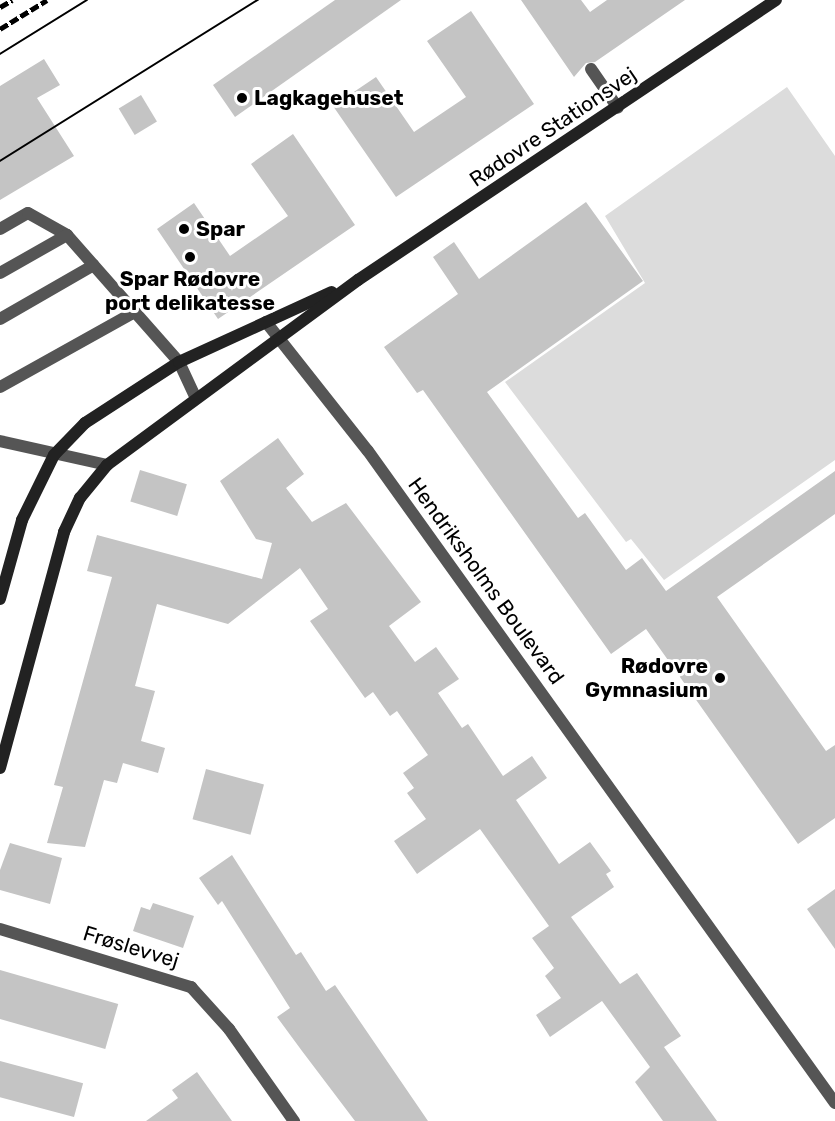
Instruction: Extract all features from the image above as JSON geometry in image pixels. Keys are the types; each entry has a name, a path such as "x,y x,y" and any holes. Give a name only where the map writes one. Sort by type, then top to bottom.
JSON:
{"street":[{"name":"Rødovre Stationsvej","path":"0,768 64,532 80,498 107,465 195,396 358,280 618,108 772,1"},
{"path":"591,69 618,108"},
{"path":"0,229 28,213 67,235 94,265 131,314 178,362 195,396"},
{"path":"0,273 67,235"},
{"path":"0,319 94,265"},
{"name":"Rødovre Stationsvej","path":"54,455 109,405 178,362 358,280"},
{"path":"0,387 131,314"},
{"name":"Hendriksholms Boulevard","path":"266,322 277,339 382,470 835,1102"},
{"path":"0,441 54,455 107,465"},
{"path":"0,599 22,520 54,455"},
{"name":"Frøslevvej","path":"0,929 191,987 229,1029 294,1121"}],"shaded area":[{"path":"787,87 835,156 835,460 664,580 631,539 626,542 505,382 645,283 605,216"}],"building":[{"path":"335,0 401,0 235,117 213,85"},
{"path":"521,0 581,0 590,12 607,0 685,0 595,62 586,63 574,77"},
{"path":"471,11 534,104 396,197 333,106 376,77 414,132 466,97 427,41"},
{"path":"44,59 60,85 37,98 74,156 0,200 0,86"},
{"path":"141,95 157,122 135,135 119,108"},
{"path":"293,134 355,225 218,319 157,229 194,203 230,256 288,216 251,164"},
{"path":"586,202 643,281 487,392 578,518 585,513 626,570 642,558 666,591 835,471 835,514 717,597 826,751 835,745 835,818 798,844 646,629 611,654 423,390 417,393 384,347 458,294 433,257 454,242 479,279"},
{"path":"278,438 304,474 286,488 312,522 346,503 421,602 389,626 415,662 436,647 459,679 438,693 462,728 468,724 503,776 532,756 547,778 516,800 559,864 590,842 611,871 606,874 614,887 571,917 620,984 637,973 681,1036 664,1047 717,1121 663,1121 635,1082 650,1067 602,1001 550,1037 536,1015 561,998 545,976 554,968 532,938 549,926 480,829 417,874 394,841 426,819 407,793 414,788 403,773 428,755 397,711 390,716 373,692 365,698 310,621 328,609 300,568 228,624 157,604 135,686 155,691 141,741 165,748 158,773 123,763 117,783 104,780 85,847 47,843 63,787 54,785 112,577 87,571 97,535 262,579 272,543 256,539 220,481"},
{"path":"140,470 187,484 177,516 130,502"},
{"path":"206,769 264,785 250,835 193,819"},
{"path":"10,843 62,858 50,904 0,890 0,870"},
{"path":"232,855 296,955 301,952 326,991 335,985 428,1121 355,1121 302,1051 277,1017 290,1008 222,901 218,905 199,878"},
{"path":"835,889 835,949 807,909"},
{"path":"153,903 194,916 183,948 133,931 141,907 150,910"},
{"path":"0,970 118,1004 105,1049 0,1019"},
{"path":"0,1061 83,1083 74,1117 0,1097"},
{"path":"197,1072 232,1121 146,1121 178,1098 172,1090"}],"tram line":[{"path":"0,54 87,0"},
{"path":"0,161 258,0"}],"railway":[{"path":"0,7 12,0"},
{"path":"0,29 47,0"}],"place":[{"name":"Lagkagehuset","path":"242,98"},
{"name":"Spar","path":"184,229"},
{"name":"Spar Rødovre port delikatesse","path":"190,257"},
{"name":"Rødovre Gymnasium","path":"720,678"}]}
